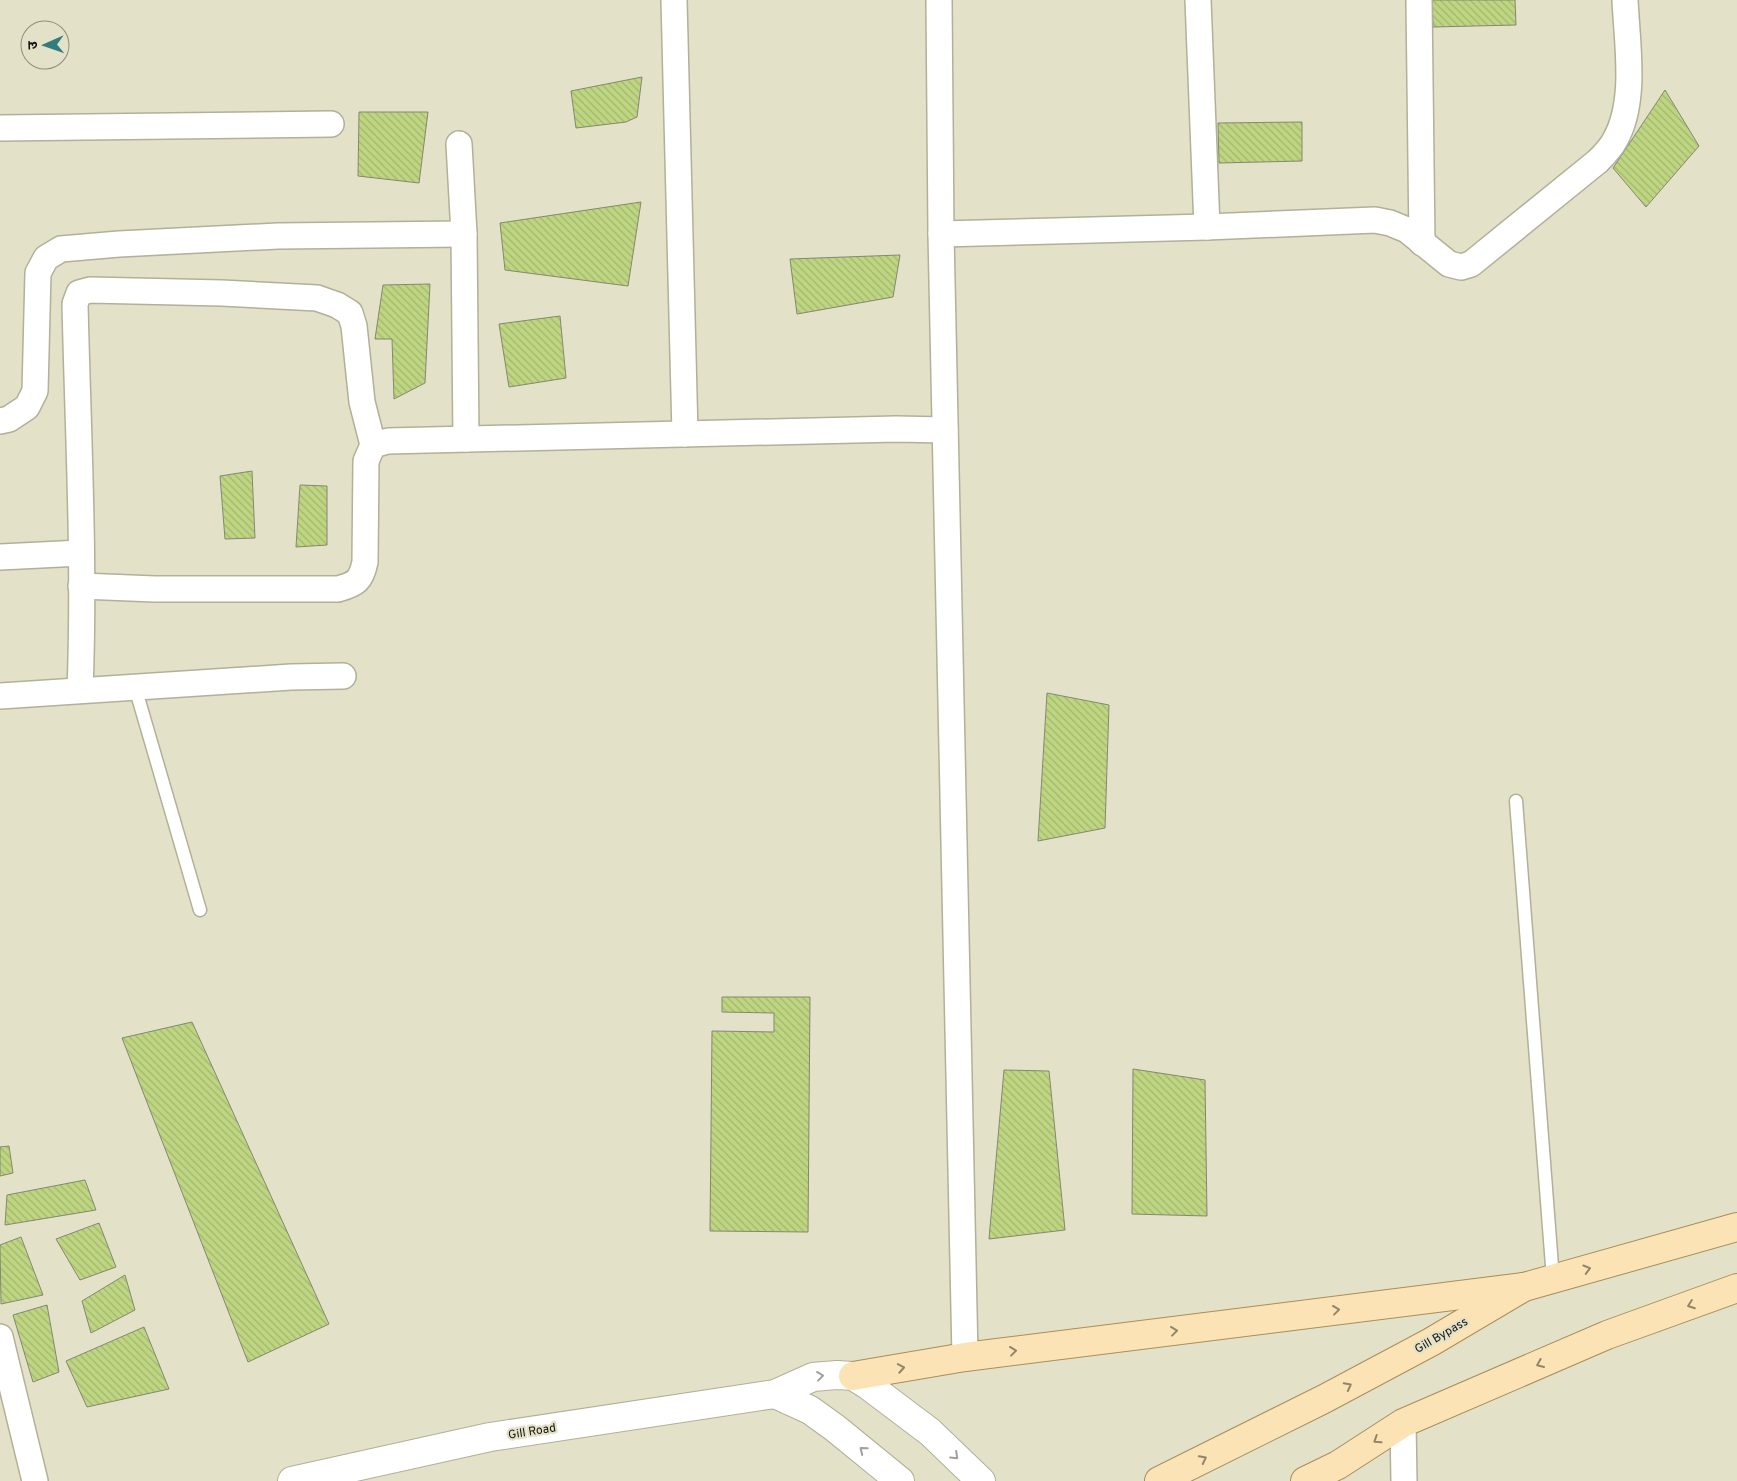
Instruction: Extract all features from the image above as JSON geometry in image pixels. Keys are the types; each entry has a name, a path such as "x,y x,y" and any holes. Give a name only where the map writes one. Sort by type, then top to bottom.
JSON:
{"main road":[{"name":"Gill Bypass","path":"1160,1481 1430,1342 1524,1287 1737,1226"},
{"path":"853,1376 965,1357 1524,1287"},
{"path":"1305,1481 1338,1465 1403,1422 1607,1335 1737,1288"}],"street":[{"path":"674,0 685,434"},
{"path":"939,0 941,234 965,1357"},
{"path":"1198,0 1207,227"},
{"path":"1419,0 1422,243"},
{"path":"941,234 1207,227 1375,220 1390,222 1407,230 1449,264 1461,267 1471,264 1598,161 1614,141 1624,120 1629,90 1625,0"},
{"path":"0,128 331,124"},
{"path":"460,144 464,234 466,438"},
{"path":"0,421 9,419 27,407 34,391 38,273 46,258 61,249 119,244 278,236 464,234"},
{"path":"80,690 82,646 75,304 79,293 90,290 317,298 338,305 350,313 354,326 362,402 373,445 366,461 364,562 362,576 351,585 338,589 155,589 81,586"},
{"path":"373,445 388,441 466,438 945,430"},
{"path":"0,557 80,553"},
{"path":"0,696 291,677 343,676"},
{"path":"0,1337 35,1481"},
{"name":"Gill Road","path":"292,1481 490,1438 775,1394 813,1377 837,1374 853,1376"},
{"path":"853,1376 930,1432 982,1481"},
{"path":"775,1394 810,1410 829,1423 900,1481"},
{"path":"1403,1422 1404,1481"}],"lane":[{"path":"135,687 200,910"},
{"path":"1516,801 1553,1279"}],"building":[{"path":"1432,0 1515,0 1516,25 1433,27"},
{"path":"642,77 637,117 626,122 576,128 571,91"},
{"path":"1665,90 1699,146 1646,207 1613,168"},
{"path":"359,112 428,112 419,183 358,176"},
{"path":"1302,122 1302,161 1219,163 1218,123"},
{"path":"641,202 628,286 505,270 500,223"},
{"path":"900,255 893,297 797,314 790,259"},
{"path":"430,284 425,383 394,399 392,339 375,339 383,285"},
{"path":"560,316 566,378 509,387 499,324"},
{"path":"252,471 255,538 225,539 220,476"},
{"path":"300,485 327,486 327,545 296,547"},
{"path":"1047,693 1109,705 1105,828 1038,841"},
{"path":"722,997 810,997 808,1232 710,1231 712,1031 774,1032 774,1013 722,1012"},
{"path":"192,1022 329,1324 248,1362 122,1038"},
{"path":"1133,1069 1205,1080 1207,1216 1132,1214"},
{"path":"1004,1070 1049,1071 1065,1230 989,1239"},
{"path":"9,1146 13,1173 0,1176 0,1147"},
{"path":"85,1180 96,1210 5,1225 7,1195"},
{"path":"99,1223 116,1267 80,1280 56,1239"},
{"path":"21,1237 43,1295 1,1304 0,1245"},
{"path":"125,1275 135,1310 91,1333 82,1301"},
{"path":"47,1305 59,1372 33,1382 13,1315"},
{"path":"144,1327 169,1389 87,1407 66,1361"}]}
